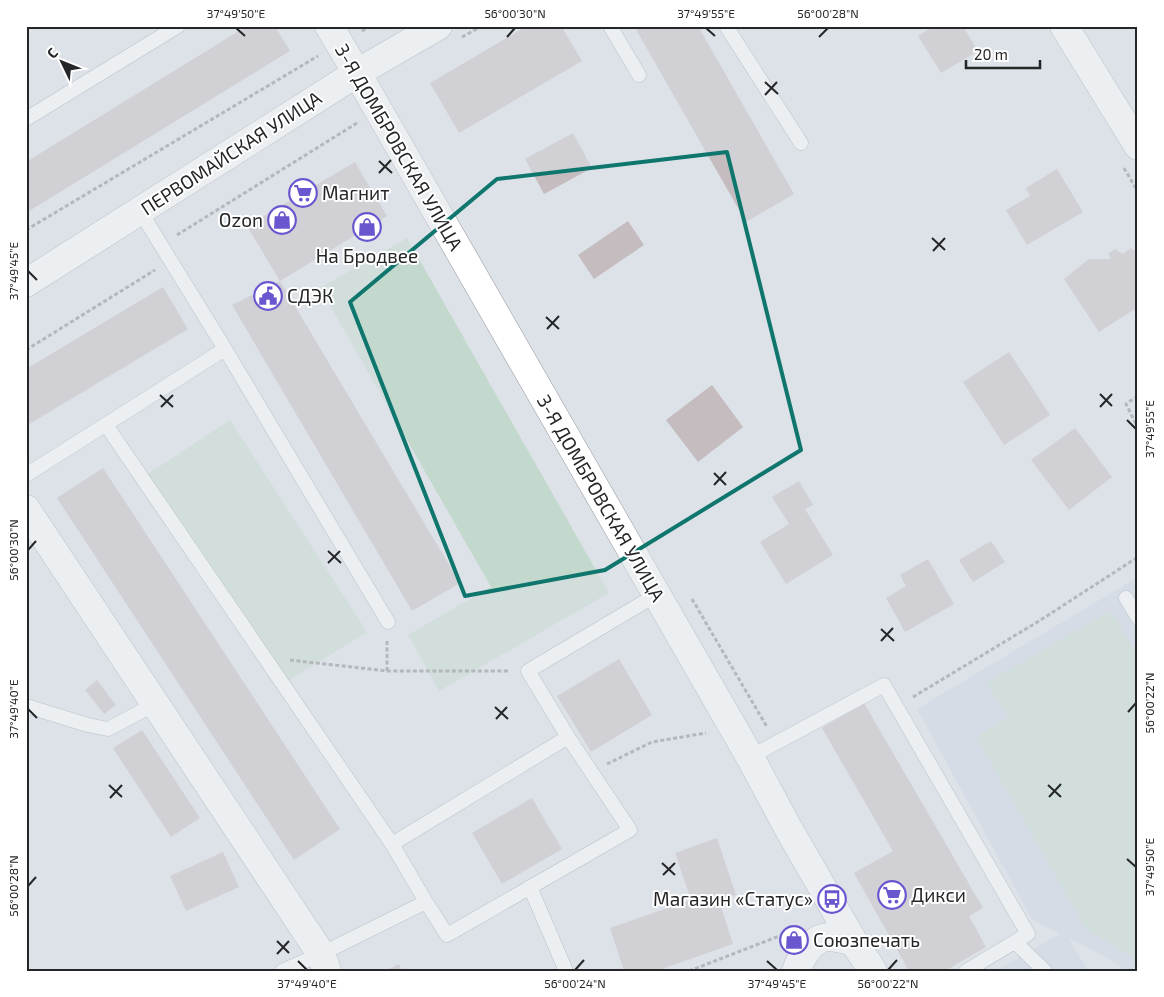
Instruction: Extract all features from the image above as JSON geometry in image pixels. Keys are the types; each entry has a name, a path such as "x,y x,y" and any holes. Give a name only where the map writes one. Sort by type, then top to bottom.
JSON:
{"street":[{"name":"ПЕРВОМАЙСКАЯ УЛИЦА","path":"26,283 357,73 438,26"},
{"path":"1064,26 1138,146"},
{"name":"3-Я ДОМБРОВСКАЯ УЛИЦА","path":"334,35 750,757 788,828 872,971"},
{"path":"26,510 324,963"},
{"path":"796,971 802,954 814,943 826,937 853,941"}],"lane":[{"path":"26,118 178,26"},
{"path":"610,26 639,75"},
{"path":"726,26 800,143"},
{"path":"140,211 388,622"},
{"path":"26,475 225,349"},
{"path":"106,425 392,844 447,935 630,830 591,772 528,671 656,595"},
{"path":"1126,598 1138,618"},
{"path":"750,757 884,686 1028,934 966,971"},
{"path":"26,706 88,725 108,729 155,704"},
{"path":"392,844 568,736"},
{"path":"530,887 566,971"},
{"path":"282,971 324,963 426,902"},
{"path":"1015,942 1045,971"}],"path":[{"path":"26,230 334,35 370,26"},
{"path":"161,245 357,123 362,132"},
{"path":"26,350 171,261"},
{"path":"1138,396 1126,404 1138,428"},
{"path":"896,708 1138,558"},
{"path":"387,672 388,622"},
{"path":"264,657 387,672 528,671"},
{"path":"591,772 652,742 710,732"},
{"path":"689,971 789,932"}],"highlighted area":[{"path":"727,152 801,450 605,570 465,596 350,302 497,179"}],"shaded area":[{"path":"1138,577 1138,971 1122,971 1118,964 1069,938 1088,971 995,971 1060,934 1032,919 917,709"}],"green space":[{"path":"407,238 609,593 439,691 408,635 491,587 320,288"},
{"path":"230,420 367,632 283,684 142,478"},
{"path":"1111,611 1138,656 1138,966 1132,957 1086,929 976,737 1008,717 986,683"}],"building":[{"path":"247,26 275,26 290,51 26,213 26,162"},
{"path":"527,26 561,26 582,61 459,133 430,83"},
{"path":"634,26 698,26 794,194 746,222"},
{"path":"934,26 963,26 978,51 941,73 918,36"},
{"path":"573,133 592,168 544,194 525,159"},
{"path":"355,162 387,216 280,281 247,226"},
{"path":"1057,169 1083,212 1027,245 1006,210 1030,196 1026,188"},
{"path":"628,221 644,245 594,279 578,255"},
{"path":"1131,248 1138,254 1138,295 1134,299 1138,307 1099,332 1064,279 1089,259 1111,259 1108,254 1115,249 1123,254"},
{"path":"280,281 460,583 412,611 232,305"},
{"path":"163,287 188,329 26,426 26,369"},
{"path":"1009,352 1050,415 1004,445 963,382"},
{"path":"712,385 743,427 698,462 666,420"},
{"path":"1075,428 1112,477 1069,510 1031,460"},
{"path":"103,468 340,829 294,860 57,498"},
{"path":"799,481 813,505 805,509 833,555 786,584 760,542 789,524 772,497"},
{"path":"991,541 1005,562 973,582 959,560"},
{"path":"928,559 954,604 905,632 886,598 906,586 900,575"},
{"path":"619,659 652,715 591,752 557,696"},
{"path":"97,680 116,705 104,714 85,690"},
{"path":"864,703 983,908 969,916 986,947 945,971 909,971 854,873 893,851 822,728"},
{"path":"142,730 200,818 171,837 113,748"},
{"path":"532,798 562,849 502,884 472,833"},
{"path":"717,838 736,895 719,901 733,944 656,971 624,971 610,928 691,900 675,853"},
{"path":"223,852 239,887 186,911 170,876"},
{"path":"399,964 402,971 385,971"}],"place":[{"name":"Магнит","path":"303,193"},
{"name":"Ozon","path":"282,220"},
{"name":"На Бродвее","path":"367,227"},
{"name":"СДЭК","path":"268,296"},
{"name":"Дикси","path":"892,895"},
{"name":"Магазин «Статус»","path":"832,899"},
{"name":"Союзпечать","path":"794,940"}]}
